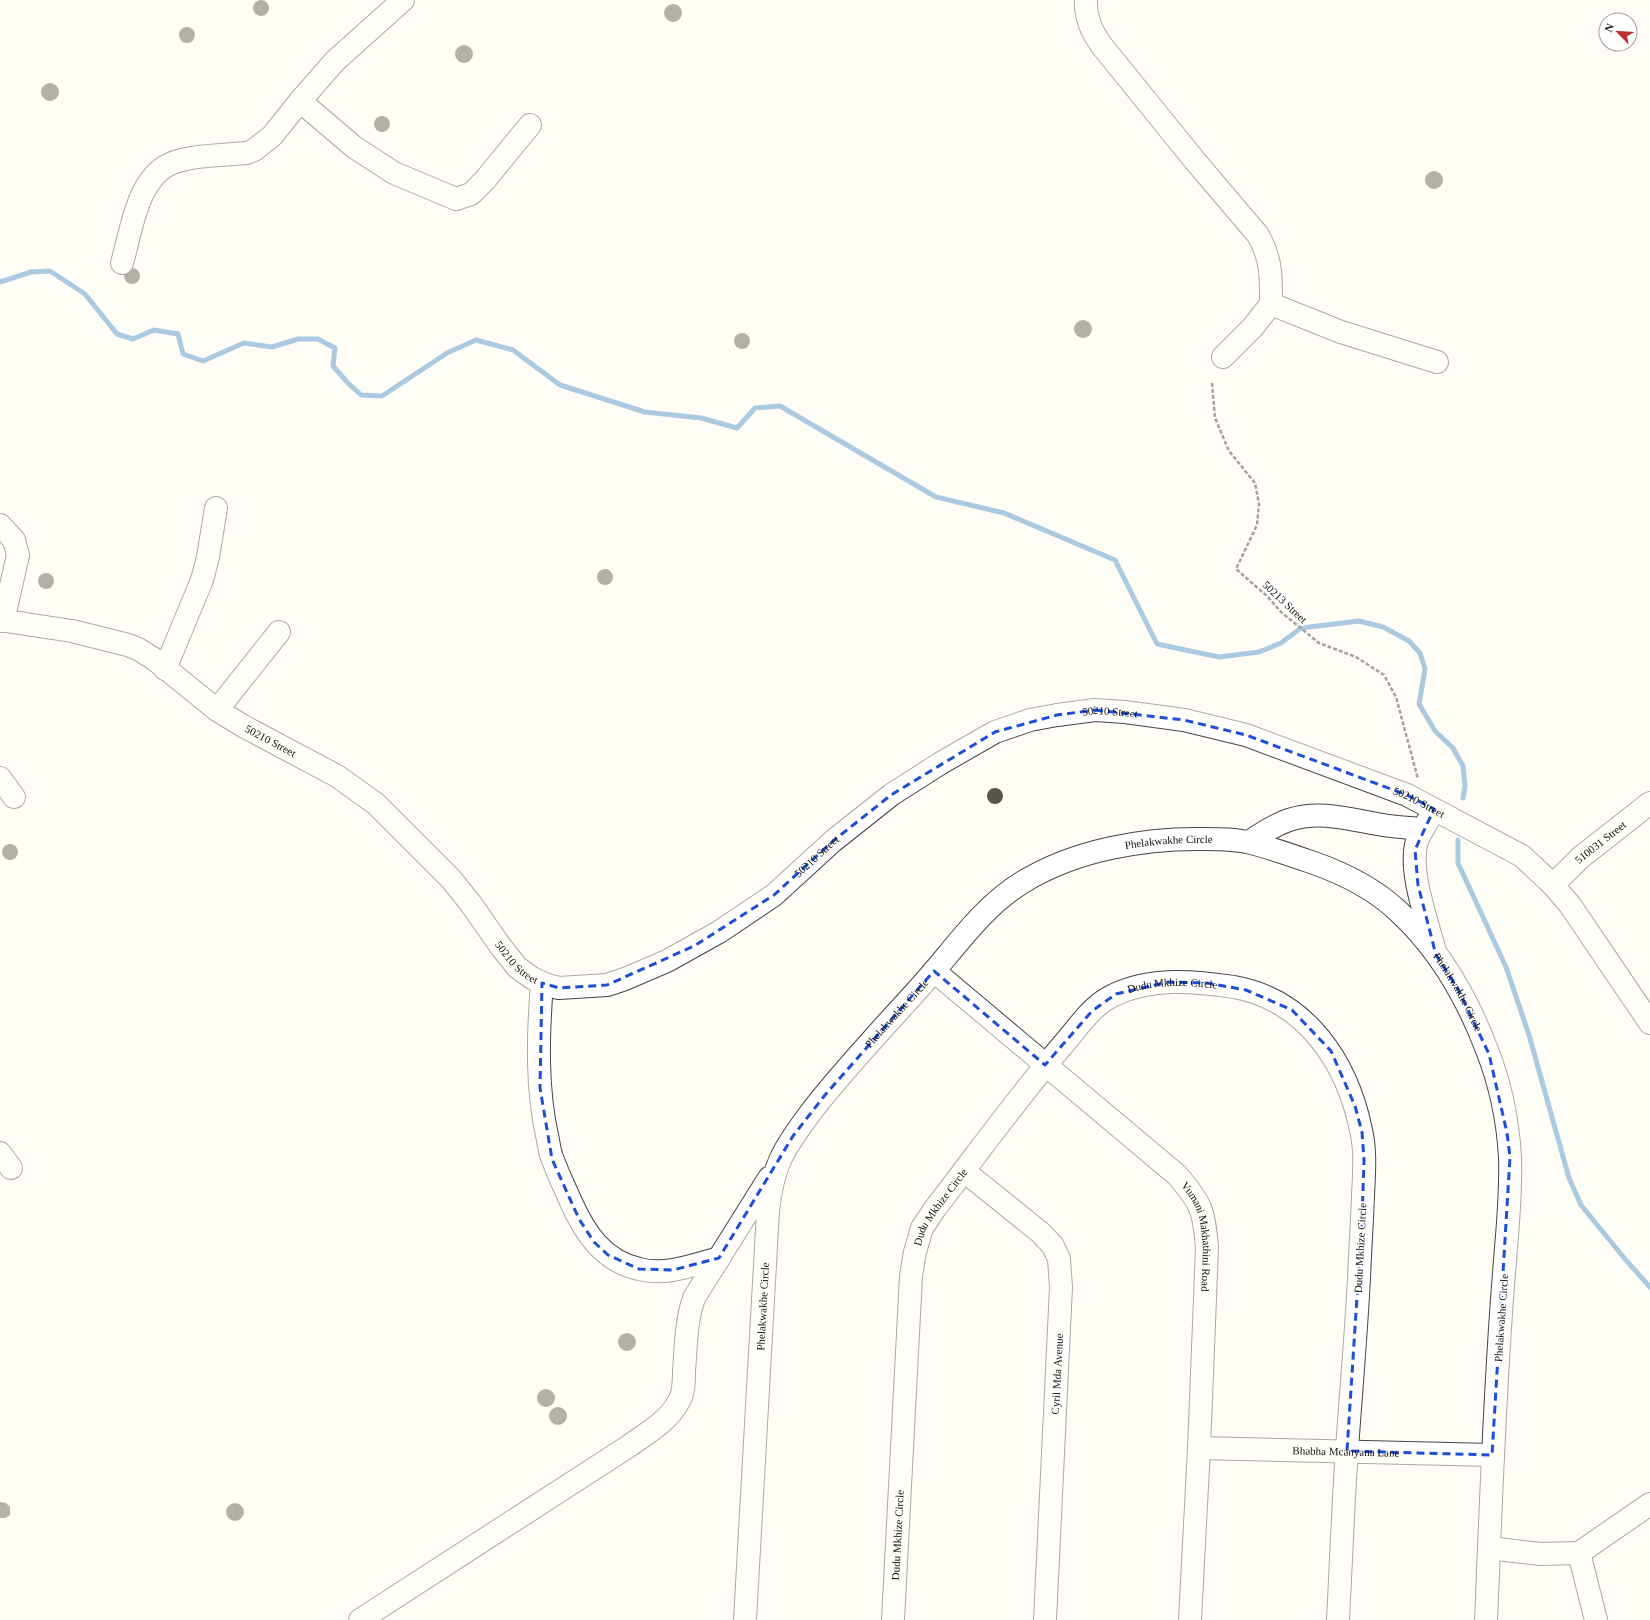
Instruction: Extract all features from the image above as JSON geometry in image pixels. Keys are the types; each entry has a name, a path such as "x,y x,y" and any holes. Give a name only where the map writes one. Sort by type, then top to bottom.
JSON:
{"street":[{"path":"122,264 139,202 147,186 155,176 169,164 184,160 247,153 254,150 272,136 300,100 335,61 403,0"},
{"path":"1086,0 1087,12 1092,31 1102,46 1186,150 1258,235 1265,247 1270,263 1271,304 1253,327 1223,357"},
{"path":"300,100 354,146 394,172 456,199 471,194 485,180 530,125"},
{"path":"1271,304 1341,332 1437,362"},
{"path":"165,669 202,580 208,557 216,508"},
{"path":"0,526 14,540 18,555 1,621"},
{"name":"50210 Street","path":"1,621 72,631 128,645 146,653 217,710 243,726 337,776 376,804 451,879 517,967 532,978 542,983 559,988 607,984 625,979 667,960 719,932 774,894 833,841 891,795 941,763 995,732 1030,720 1057,714 1095,710 1125,712 1184,720 1246,735 1408,795 1522,856 1553,884 1570,904 1650,1023"},
{"path":"217,710 279,632"},
{"path":"0,778 14,797"},
{"name":"510031 Street","path":"1553,884 1580,858 1650,804"},
{"path":"1430,807 1423,829 1417,840 1415,850 1415,866 1424,910 1436,955"},
{"path":"1249,842 1270,828 1290,819 1315,816 1334,816 1403,828 1423,829"},
{"name":"Phelakwakhe Circle","path":"745,1620 768,1211 772,1184 780,1159 793,1136 825,1095 934,971 961,937 985,912 1008,892 1024,881 1047,869 1081,857 1116,847 1152,840 1186,838 1249,842 1295,856 1354,880 1398,911 1436,955 1475,1021 1489,1054 1508,1133 1510,1180 1492,1455 1486,1620"},
{"name":"Vumani Makhathini Road","path":"934,971 1044,1065 1177,1175 1192,1192 1200,1205 1204,1221 1207,1248 1190,1620"},
{"name":"Dudu Mkhize Circle","path":"893,1620 911,1276 915,1252 922,1228 1044,1065 1092,1011 1103,1001 1116,994 1138,986 1168,982 1208,983 1246,990 1275,1001 1292,1010 1331,1051 1342,1071 1355,1106 1362,1132 1364,1160 1357,1308 1347,1451 1338,1620"},
{"path":"542,983 539,1054 540,1088 544,1123 552,1159 579,1219 594,1242 608,1255 622,1263 639,1269 656,1271 673,1270 719,1258"},
{"path":"360,1620 630,1446 655,1428 671,1413 680,1400 684,1381 689,1312 694,1298 780,1159"},
{"name":"Cyril Mda Avenue","path":"964,1171 1041,1233 1053,1246 1059,1259 1061,1295 1045,1620"},
{"name":"Bhabha Mcanyana Lane","path":"1199,1448 1492,1455"},
{"path":"1489,1548 1533,1554 1579,1553 1650,1504"},
{"path":"1579,1553 1596,1620"}],"path":[{"name":"50213 Street","path":"1212,382 1215,418 1228,451 1255,483 1260,504 1257,525 1236,568 1267,596 1281,612 1320,643 1356,656 1384,674 1396,697 1430,807"}],"highlighted area":[{"path":"1095,710 1184,720 1246,735 1407,795 1434,809 1415,850 1418,885 1436,955 1458,989 1489,1054 1507,1133 1510,1157 1492,1455 1347,1451 1362,1220 1364,1160 1362,1132 1355,1106 1331,1051 1292,1010 1246,990 1207,983 1168,982 1116,994 1092,1011 1045,1065 934,971 825,1095 793,1136 719,1258 673,1270 639,1269 608,1255 594,1242 579,1219 552,1159 540,1088 542,983 559,988 607,985 694,946 774,895 833,841 891,795 995,732 1057,715"}],"building":[{"path":"258,0 264,0 269,5 267,14 264,16 258,16 253,11 253,5"},
{"path":"673,4 679,7 682,13 679,19 673,22 667,19 664,13 667,7"},
{"path":"184,27 190,27 195,32 193,41 190,43 184,43 179,38 179,32"},
{"path":"464,45 470,48 473,54 470,60 464,63 458,60 455,54 458,48"},
{"path":"50,83 56,86 59,92 56,98 50,101 44,98 41,92 44,86"},
{"path":"379,116 385,116 390,121 388,130 385,132 379,132 374,127 374,121"},
{"path":"1434,171 1440,174 1443,180 1440,186 1434,189 1428,186 1425,180 1428,174"},
{"path":"129,268 135,268 140,273 138,282 135,284 129,284 124,279 124,273"},
{"path":"1083,320 1089,323 1092,329 1089,335 1083,338 1077,335 1074,329 1077,323"},
{"path":"739,333 745,333 750,338 748,347 745,349 739,349 734,344 734,338"},
{"path":"602,569 608,569 613,574 611,583 608,585 602,585 597,580 597,574"},
{"path":"43,573 49,573 54,578 52,587 49,589 43,589 38,584 38,578"},
{"path":"992,788 998,788 1003,793 1001,802 998,804 992,804 987,799 987,793"},
{"path":"7,844 13,844 18,849 16,858 13,860 7,860 2,855 2,849"},
{"path":"627,1333 633,1336 636,1342 633,1348 627,1351 621,1348 618,1342 621,1336"},
{"path":"546,1389 552,1392 555,1398 552,1404 546,1407 540,1404 537,1398 540,1392"},
{"path":"558,1407 564,1410 567,1416 564,1422 558,1425 552,1422 549,1416 552,1410"},
{"path":"0,1502 6,1503 10,1507 10,1515 5,1518 0,1518"},
{"path":"235,1503 241,1506 244,1512 241,1518 235,1521 229,1518 226,1512 229,1506"}],"waterway":[{"path":"0,282 31,272 50,271 85,294 117,334 133,339 154,330 178,334 183,354 203,361 244,343 272,347 298,339 318,339 335,348 333,366 361,395 382,396 447,353 476,340 513,350 560,385 645,412 701,418 737,428 755,408 780,406 936,497 1004,513 1115,560 1157,644 1219,657 1259,652 1281,643 1301,628 1359,621 1383,627 1409,641 1420,653 1425,669 1419,704 1435,731 1453,748 1463,766 1465,786 1463,798"},
{"path":"1458,840 1458,863 1506,967 1529,1035 1569,1178 1581,1205 1650,1287"}]}
